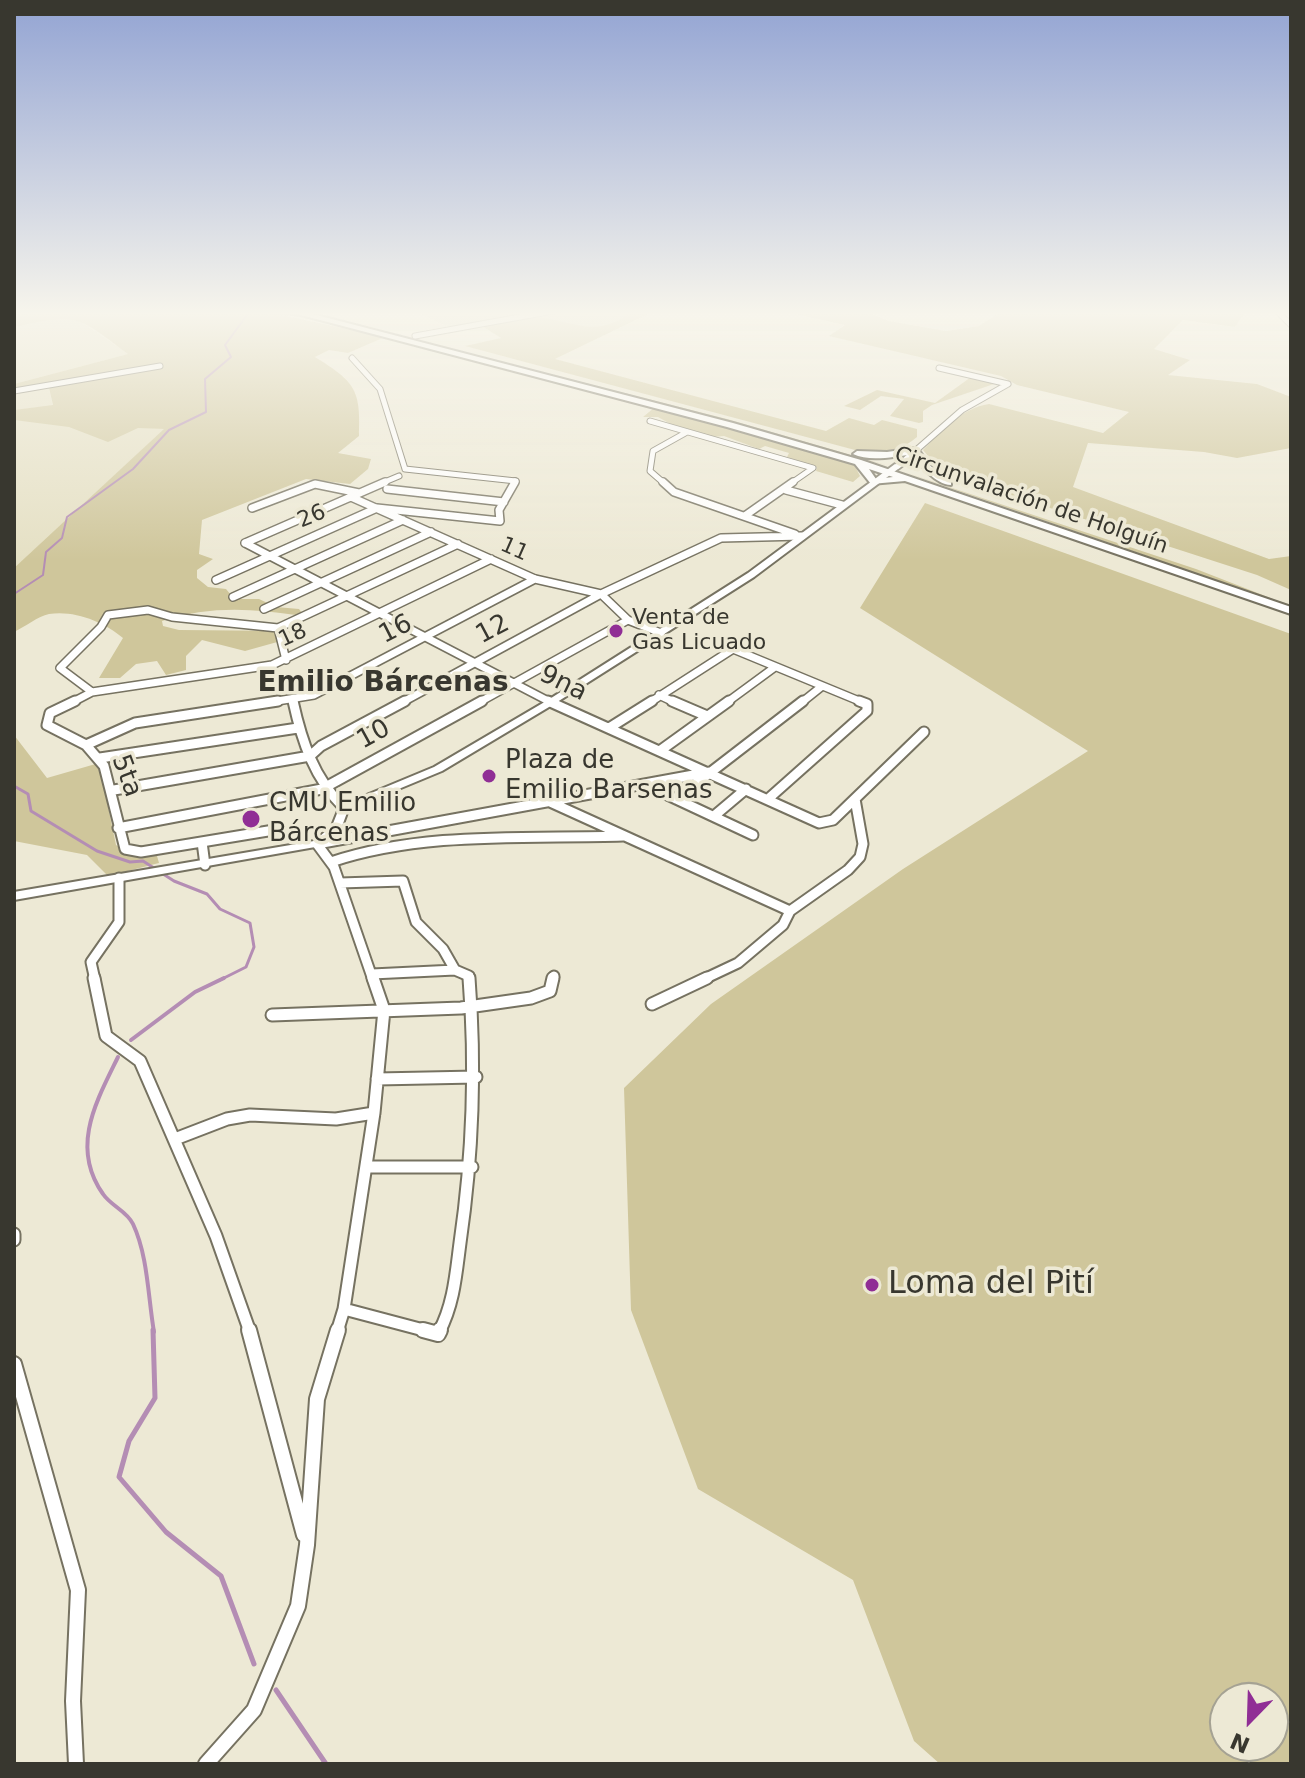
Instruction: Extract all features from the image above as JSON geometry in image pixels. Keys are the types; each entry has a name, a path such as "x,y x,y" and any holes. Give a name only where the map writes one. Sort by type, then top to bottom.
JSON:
{"highway":[{"name":"Circunvalación de Holguín","path":"614,394 857,458"},
{"name":"Circunvalación de Holguín","path":"625,394 948,483 1291,601"},
{"path":"857,458 915,451 926,467 948,483"},
{"path":"857,458 870,472 874,482 918,481"},
{"name":"Circunvalación de Holguín","path":"895,469 918,481 1291,611"}],"street":[{"path":"382,394 405,469"},
{"path":"317,844 337,827 344,808 438,769 551,702 751,575 842,505 895,469 962,410 990,394"},
{"path":"650,421 813,468 786,490 746,515"},
{"path":"687,432 653,451 650,471 674,492 802,536"},
{"path":"405,469 516,481 499,510 500,521 377,508 375,505 405,469"},
{"path":"351,497 399,476"},
{"path":"252,508 315,484 359,493"},
{"path":"387,489 504,502"},
{"path":"786,490 842,505"},
{"name":"11","path":"351,497 535,579 601,594"},
{"name":"9na","path":"351,497 245,543 551,702 819,823 827,823 855,799"},
{"name":"26","path":"216,580 377,508"},
{"path":"233,597 403,520"},
{"path":"264,609 431,532"},
{"name":"12","path":"114,790 310,756 321,746 601,594 721,538 802,536"},
{"path":"92,692 60,668 101,627 108,615 148,610 172,617 278,628 458,544"},
{"name":"18","path":"92,692 272,665 491,559"},
{"name":"16","path":"86,745 135,723 314,695 535,579"},
{"path":"601,594 628,620 661,633"},
{"name":"10","path":"118,828 322,789 628,620"},
{"path":"278,628 286,660"},
{"path":"609,728 733,649 868,708 768,799"},
{"path":"661,750 775,667"},
{"path":"676,799 821,687"},
{"name":"5ta","path":"92,692 50,713 47,725 86,745 100,758 114,790 118,828 125,849 141,852 202,842"},
{"path":"659,695 707,716"},
{"path":"293,699 298,728 322,789 344,808"},
{"path":"100,758 298,728"},
{"path":"652,1004 738,963 783,925 790,911 831,884 860,857 863,830 855,799 924,732"},
{"path":"14,896 205,865 710,772"},
{"path":"643,784 753,835"},
{"path":"714,816 746,789"},
{"path":"550,802 790,911"},
{"path":"205,865 202,842 274,830"},
{"path":"331,862 370,849 414,842 623,836"},
{"path":"206,1764 254,1710 298,1606 307,1545 317,1399 344,1309 374,1113 384,1010 340,883 331,862 317,844"},
{"path":"119,878 119,922 91,962 106,1036 140,1061 216,1236 250,1332 307,1545"},
{"path":"340,883 403,881 416,922 443,949 455,970"},
{"path":"344,1309 438,1334 453,1296 472,1167 476,1077 469,976 455,970 372,974"},
{"path":"272,1015 472,1006 539,999 550,991 554,976"},
{"path":"377,1079 476,1077"},
{"path":"175,1139 227,1119 250,1115 336,1119 374,1113"},
{"path":"366,1167 472,1167"},
{"path":"14,1364 78,1590 73,1701 76,1764"}],"shaded area":[{"path":"14,394 50,394 53,406 14,410"},
{"path":"50,394 356,394 359,436 338,453 371,459 368,469 350,484 306,479 202,520 199,554 213,559 197,570 197,578 208,587 226,589 231,595 229,599 259,599 276,607 299,609 302,613 212,611 162,621 163,626 179,630 290,631 288,639 245,651 202,640 186,656 186,670 166,675 157,661 136,664 120,678 99,678 123,638 107,627 89,618 59,613 40,617 14,632 14,568 164,429 138,428 108,442 69,427 14,420 14,410 53,405"},
{"path":"616,394 628,394 727,419 889,466"},
{"path":"645,394 687,394 826,431 849,418 874,425 882,420 917,429 917,437 903,446 888,451 855,450"},
{"path":"869,394 895,394 935,403 947,394 965,394 932,405 923,411 923,422 919,423 890,416 904,399 881,396 860,410 844,406"},
{"path":"1054,394 1283,394 1291,397 1291,448 1237,458 1204,452 1088,443 1073,487 1269,559 1291,556 1291,590 1257,575 942,473 923,450 961,415 989,404 1103,433 1129,412"},
{"path":"655,407 854,464 860,476 853,482 816,471 817,467 787,457 789,453 765,446 759,449 724,436 712,437 676,427 658,417 643,417"},
{"path":"14,420 41,422 165,429 14,568"},
{"path":"901,471 1196,569 1291,606"},
{"path":"925,503 1291,634 1291,1764 940,1764 914,1741 853,1580 698,1489 631,1310 624,1088 711,1004 903,869 1088,751 860,608"},
{"path":"14,735 47,778 99,763 116,845 131,854 157,856 159,863 108,876 87,855 14,841"}],"waterway":[{"path":"14,594 43,575 46,552 62,538 67,517 133,469 169,430 206,412 205,394"},
{"path":"14,786 28,794 31,811 97,851 130,862 143,861 174,881 207,894 220,909 250,923 254,947 246,967 224,978"},
{"path":"131,1040 195,992 224,978"},
{"path":"220,980 224,978"},
{"path":"118,1057 95,1108 87,1142 88,1159 103,1194 130,1219 138,1236 145,1263 154,1332"},
{"path":"153,1330 155,1398 129,1441 119,1477 166,1532 221,1576 254,1664"},
{"path":"276,1690 326,1764"}],"place":[{"name":"Venta de Gas Licuado","path":"616,631"},
{"name":"Plaza de Emilio Barsenas","path":"489,776"},
{"name":"CMU Emilio Bárcenas","path":"251,819"},
{"name":"Loma del Pití","path":"872,1285"}],"district":[{"name":"Emilio Bárcenas","path":"383,684"}]}
